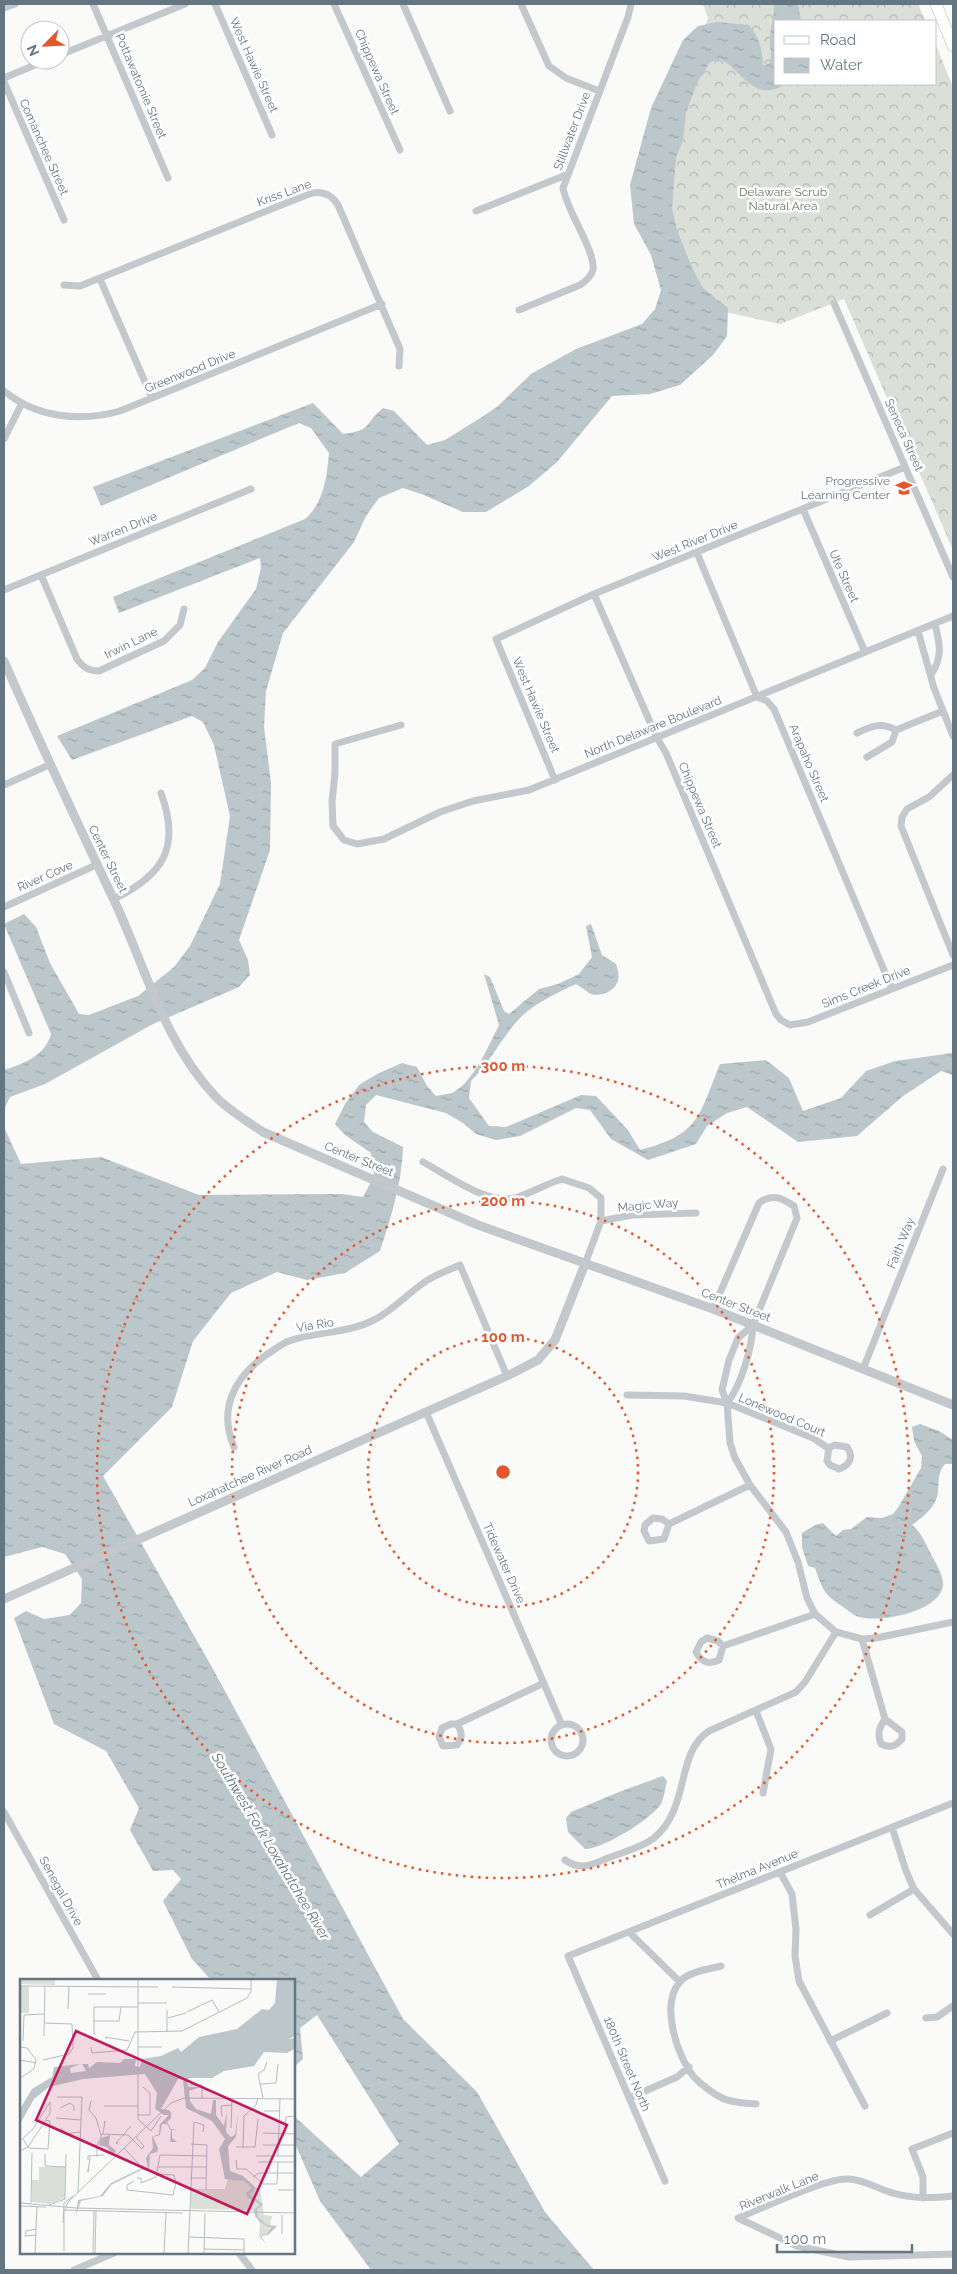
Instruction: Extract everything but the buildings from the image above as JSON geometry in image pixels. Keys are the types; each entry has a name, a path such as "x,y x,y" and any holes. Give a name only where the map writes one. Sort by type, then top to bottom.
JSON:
{"main road":[{"path":"936,4 953,46"}],"street":[{"path":"4,8 15,4"},
{"name":"Pottawatomie Street","path":"93,4 168,178"},
{"path":"70,51 185,4"},
{"name":"West Hawie Street","path":"215,4 272,135"},
{"name":"Chippewa Street","path":"334,4 400,150"},
{"path":"403,4 450,111"},
{"path":"520,4 549,66 566,78 599,91"},
{"name":"Stillwater Drive","path":"519,310 580,285 590,276 593,270 592,257 563,188 566,175 628,17 631,4"},
{"path":"4,78 23,70"},
{"name":"Comanchee Street","path":"4,82 64,220"},
{"path":"476,212 566,175"},
{"name":"Kriss Lane","path":"64,285 80,286 100,279 309,194 322,192 329,195 338,205 400,349 400,366"},
{"path":"100,279 152,398"},
{"name":"Seneca Street","path":"834,303 953,577"},
{"name":"Greenwood Drive","path":"4,391 22,403 57,416 89,417 120,411 382,304"},
{"path":"4,438 22,403"},
{"name":"West River Drive","path":"496,639 594,594 905,467"},
{"name":"Warren Drive","path":"4,590 251,489"},
{"name":"Ute Street","path":"803,509 866,652"},
{"name":"Arapaho Street","path":"697,552 757,697 767,701 774,710 892,989"},
{"name":"Irwin Lane","path":"41,575 77,659 92,671 99,671 164,641 180,625 184,609"},
{"name":"Chippewa Street","path":"594,594 657,738 666,754 776,1014 786,1023"},
{"name":"North Delaware Boulevard","path":"401,725 335,744 336,774 332,801 333,826 344,840 357,844 384,838 440,812 473,801 529,790 953,616"},
{"path":"931,675 939,662 940,646 935,624"},
{"path":"918,631 934,688 953,736"},
{"name":"West Hawie Street","path":"496,639 555,780"},
{"name":"Center Street","path":"4,661 49,765 114,900 166,1022 188,1061 216,1097 263,1132 413,1195 478,1225 713,1309 953,1405"},
{"path":"867,757 892,742 896,730 943,711"},
{"path":"857,733 878,724 887,725 896,730"},
{"path":"4,784 49,765"},
{"path":"953,775 929,797 907,810 902,817 901,826 953,955"},
{"path":"114,900 148,879 165,854 169,840 169,824 167,810 161,793"},
{"name":"River Cove","path":"4,907 96,865"},
{"name":"Sims Creek Drive","path":"786,1023 790,1026 808,1022 953,965"},
{"path":"4,972 29,1033"},
{"path":"423,1162 466,1186 498,1199 514,1198 562,1179 589,1188 601,1198 601,1221 585,1264"},
{"name":"Faith Way","path":"863,1369 943,1169"},
{"path":"713,1309 759,1202 771,1197 784,1199 794,1206 797,1218 753,1325 752,1341 733,1395 727,1403"},
{"name":"Magic Way","path":"601,1221 632,1215 696,1213"},
{"name":"Loxahatchee River Road","path":"4,1599 507,1376 538,1360 555,1340 585,1264"},
{"name":"Via Rio","path":"234,1447 228,1426 227,1410 230,1398 247,1372 257,1362 286,1342 300,1337 345,1331 376,1320 423,1282 460,1265 507,1376"},
{"path":"753,1325 738,1338 729,1360 722,1390 727,1403 730,1443 750,1485 786,1532 798,1562 806,1598 815,1614 824,1624 836,1632 862,1638 876,1638 953,1622"},
{"name":"Lonewood Court","path":"627,1395 684,1396 727,1403 814,1438 828,1448"},
{"name":"Tidewater Drive","path":"426,1412 561,1724"},
{"path":"669,1524 750,1485"},
{"path":"724,1646 815,1614"},
{"path":"564,1860 574,1866 588,1866 643,1844 655,1837 677,1805 689,1758 698,1739 709,1731 796,1692 805,1682 836,1632"},
{"path":"862,1638 885,1719"},
{"path":"457,1724 544,1683"},
{"path":"756,1711 771,1749 763,1793"},
{"path":"570,1723 575,1726 583,1739 582,1746 571,1756 558,1753 552,1742 554,1732 561,1724 570,1723"},
{"name":"Thelma Avenue","path":"568,1956 953,1803"},
{"name":"Senegal Drive","path":"4,1812 97,1979"},
{"path":"892,1827 906,1871 914,1889 953,1934"},
{"path":"780,1872 792,1894 796,1929 795,1956 799,1981 865,2106"},
{"path":"870,1915 914,1889"},
{"path":"628,1932 680,1982"},
{"name":"180th Street North","path":"568,1956 665,2181"},
{"path":"721,1966 685,1976 676,1987 671,2002 670,2018 674,2036 694,2076 722,2099 737,2103 756,2104"},
{"path":"926,2018 937,2017 953,2006"},
{"path":"830,2041 887,2013"},
{"path":"629,2098 678,2077 689,2067"},
{"path":"923,2198 922,2177 912,2149 953,2133"},
{"name":"Riverwalk Lane","path":"953,2196 923,2198 893,2193 858,2180 838,2179 738,2218 797,2246 849,2257 953,2254"},
{"path":"74,2270 112,2254"},
{"path":"240,2254 252,2270"}],"green space":[{"name":"Delaware Scrub Natural Area","path":"703,4 918,4 926,20 774,20 774,85 937,85 937,47 953,87 953,550 844,299 780,324 716,310 688,270 665,216 682,97 708,18"}],"water":[{"path":"774,4 798,4 801,20 774,20 774,85 783,85 775,89 765,90 757,88 721,59 710,62 697,83 686,113 683,141 676,157 672,209 677,230 693,270 703,288 728,308 727,336 713,355 680,385 650,394 612,396 557,462 529,486 486,512 463,512 403,488 379,498 366,516 354,542 283,633 266,691 264,727 271,783 270,850 239,940 248,960 250,975 239,987 153,1024 45,1084 10,1097 4,1109 4,1070 26,1062 39,1053 48,1042 51,1034 4,924 24,914 36,927 50,963 79,1014 89,1015 138,996 174,967 190,946 220,884 230,816 214,745 203,722 192,716 72,760 57,736 192,680 205,668 218,642 256,589 261,568 260,558 119,613 113,597 305,519 316,505 323,489 329,453 311,428 299,423 101,506 93,487 313,403 343,434 359,431 364,428 383,408 394,411 427,445 445,440 498,406 531,374 576,349 642,324 655,309 661,290 651,255 634,224 630,185 651,108 683,40 698,26 717,22 749,25 756,34 760,44 763,66 770,63 770,35"},
{"name":"Southwest Fork Loxahatchee River","path":"591,924 602,955 616,964 619,976 618,981 609,991 597,995 589,993 576,984 535,1006 516,1022 471,1081 469,1098 489,1126 506,1127 581,1095 596,1096 628,1130 640,1150 660,1144 686,1130 701,1110 720,1064 766,1060 789,1078 803,1111 841,1098 866,1071 895,1061 953,1053 953,1075 941,1071 903,1096 857,1136 798,1142 747,1107 727,1113 707,1126 696,1144 648,1160 611,1139 590,1110 576,1108 520,1136 496,1140 476,1134 463,1123 446,1113 376,1095 366,1105 364,1122 373,1132 403,1147 398,1187 380,1251 345,1273 307,1280 277,1272 231,1293 193,1341 172,1407 103,1476 213,1669 403,2019 477,2092 545,2212 594,2270 371,2270 320,2201 295,2143 295,2117 361,2177 399,2144 317,2015 300,2028 303,2059 295,2066 295,1979 210,1979 192,1959 163,1901 181,1879 173,1870 153,1871 130,1830 139,1808 106,1751 54,1724 14,1618 26,1611 44,1619 70,1615 81,1603 82,1579 65,1554 42,1547 4,1557 4,1127 21,1164 101,1157 199,1195 342,1194 363,1197 374,1176 371,1153 345,1135 335,1124 345,1104 359,1085 377,1074 402,1063 417,1067 427,1086 436,1096 452,1093 460,1088 480,1063 499,1025 484,974 490,977 504,1011 509,1014 539,989 558,984 579,974 592,957 586,926"},
{"path":"920,1424 939,1431 953,1440 953,1464 945,1464 942,1469 935,1502 928,1512 912,1525 923,1538 937,1565 943,1586 939,1595 931,1603 907,1614 880,1618 859,1617 852,1614 829,1596 815,1568 808,1566 802,1547 802,1533 815,1525 823,1523 836,1536 843,1530 851,1529 867,1517 882,1518 893,1514 921,1468 922,1456 914,1441 912,1427"},
{"path":"663,1776 667,1781 661,1804 647,1818 626,1832 603,1844 585,1849 568,1832 566,1818 571,1812"}],"place":[{"name":"Progressive Learning Center","path":"904,488"}]}
